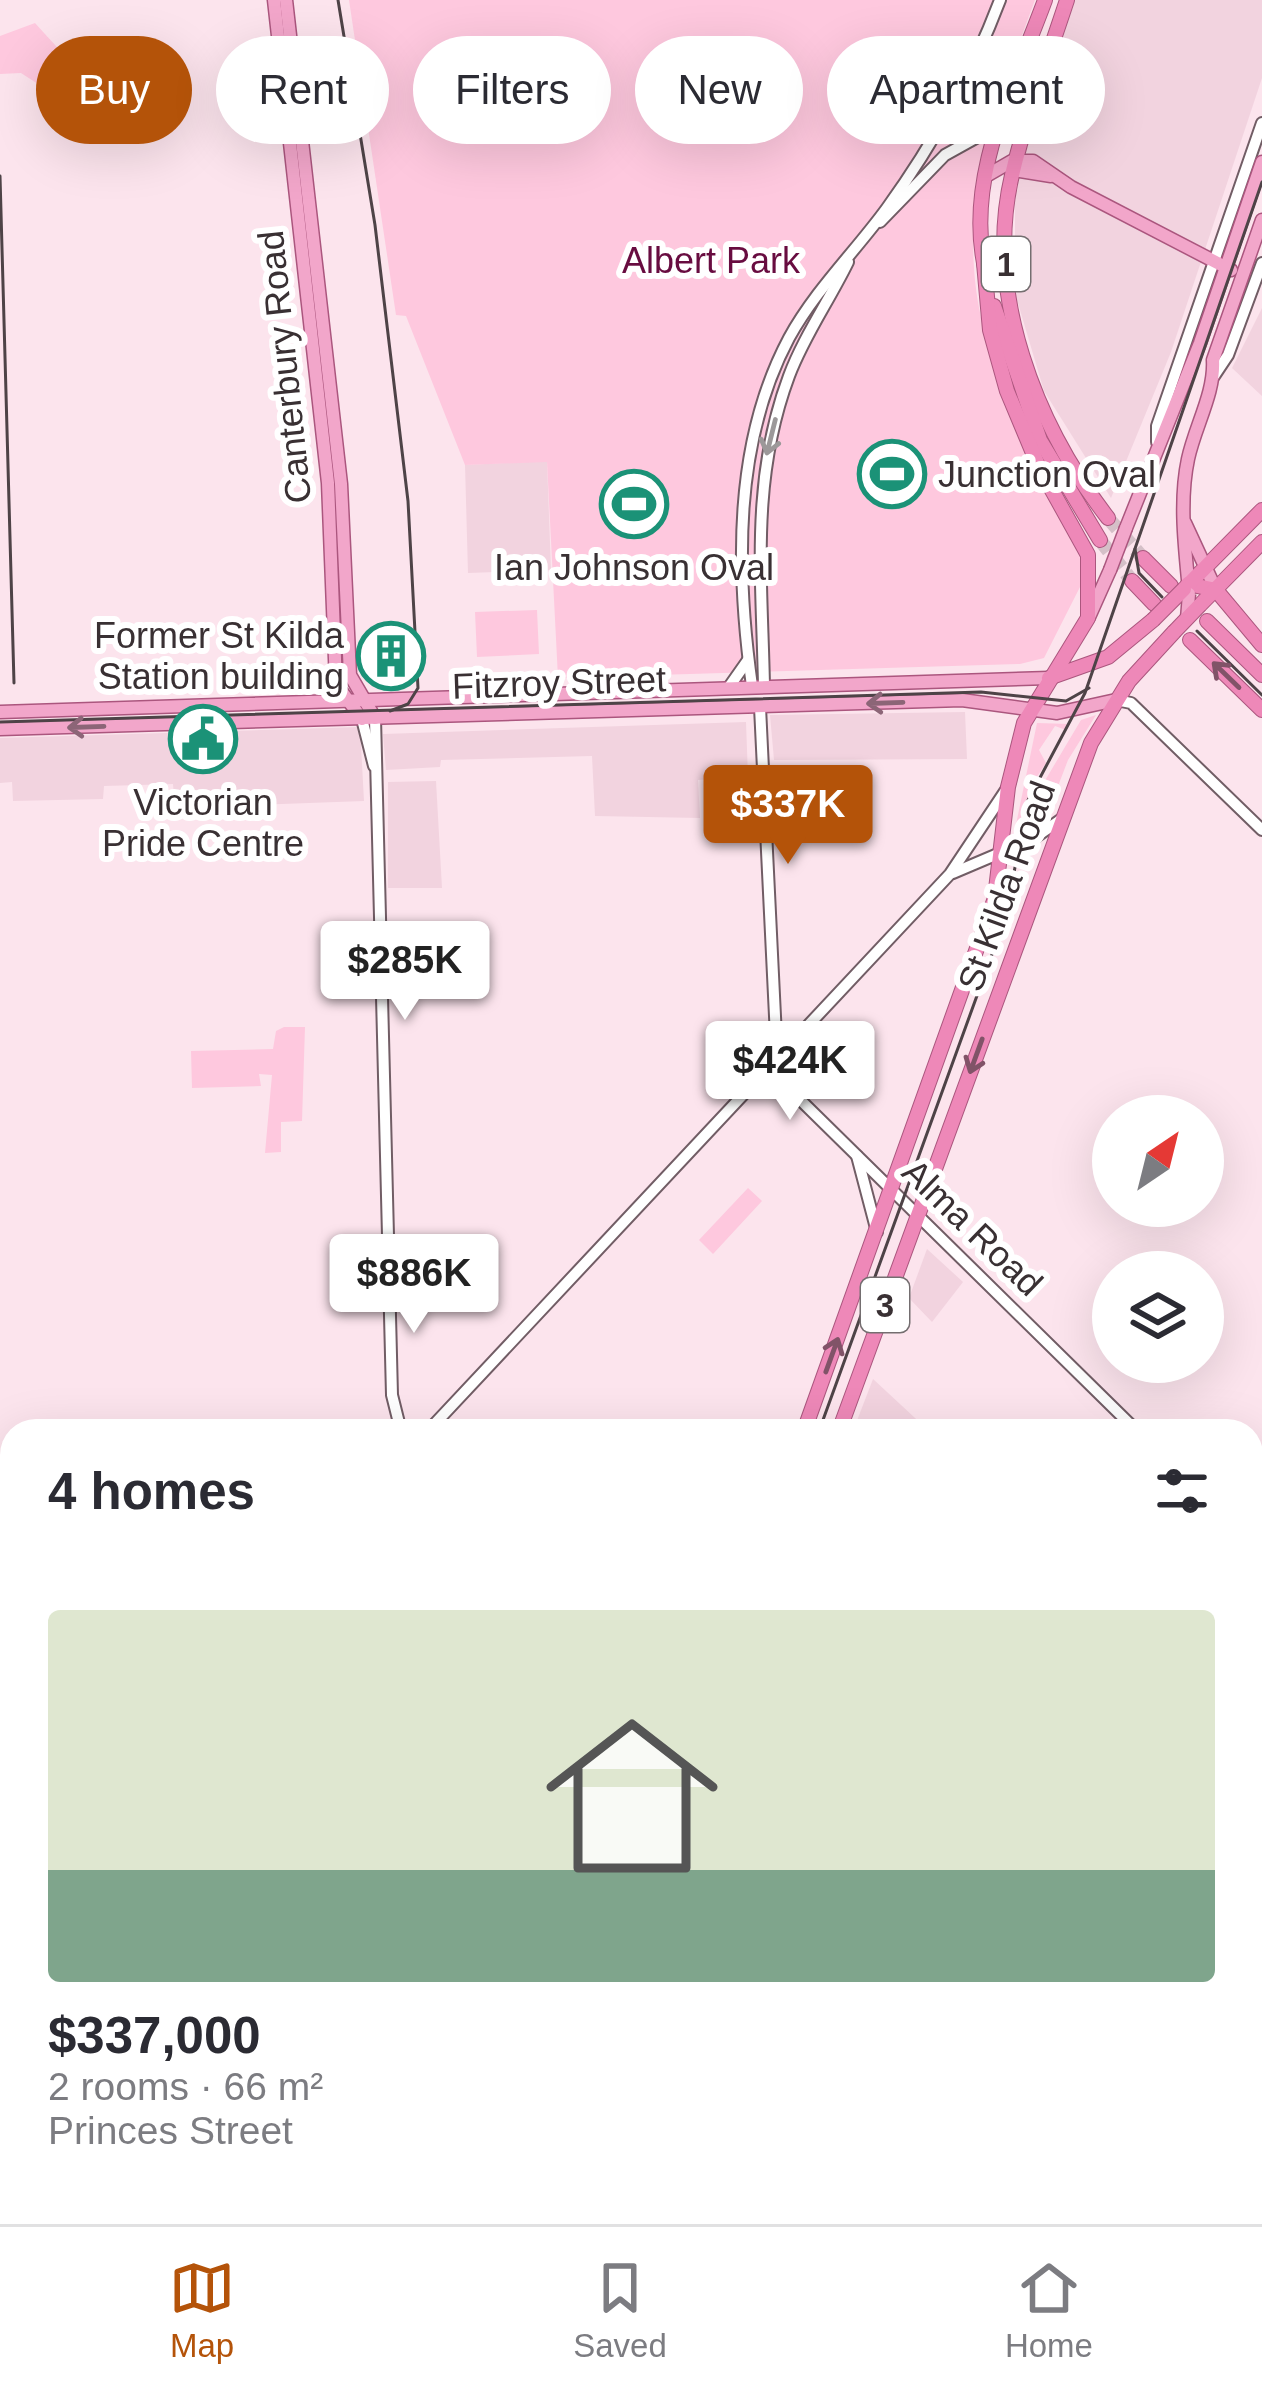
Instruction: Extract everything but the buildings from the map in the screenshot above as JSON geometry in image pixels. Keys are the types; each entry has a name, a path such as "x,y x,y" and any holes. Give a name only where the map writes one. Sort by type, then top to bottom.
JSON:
{"highway":[{"name":"1","path":"1031,36 1045,0"},
{"name":"1","path":"1055,36 1067,0"},
{"name":"1","path":"993,144 986,176 984,263 1028,413 1054,470 1100,540"},
{"name":"1","path":"1021,144 1005,253 1022,353 1056,437 1108,518"},
{"path":"984,263 990,330 1007,391 1038,465 1088,555 1088,618"},
{"path":"1049,678 1113,654 1153,612 1187,592 1262,510"},
{"path":"1143,558 1187,592 1216,590 1262,542"},
{"path":"1132,581 1153,612"},
{"path":"1187,592 1216,590"},
{"path":"1216,590 1262,645"},
{"name":"St Kilda Road","path":"843,1419 1091,743 1116,700 1187,619 1187,592"},
{"name":"St Kilda Road","path":"808,1419 990,916 1004,848 1008,787 1029,710 1088,618"},
{"path":"1207,621 1262,675"},
{"path":"1190,640 1262,710"}],"main road":[{"name":"Canterbury Road","path":"274,0 328,483 336,684 345,700"},
{"name":"Canterbury Road","path":"286,0 341,484 350,679 369,718"},
{"path":"986,176 1034,161 1052,176 1253,283"},
{"name":"St Kilda Road","path":"1088,618 1157,442 1167,429 1220,265 1262,162"},
{"path":"1187,592 1187,461 1214,376 1213,360 1253,283 1262,220"},
{"path":"1185,521 1216,590"},
{"name":"Fitzroy Street","path":"0,712 1049,678"},
{"path":"758,686 760,707"},
{"path":"345,700 369,718"},
{"name":"Fitzroy Street","path":"0,729 962,700 1062,712 1116,700"}],"street":[{"path":"758,686 748,660 743,506 752,438 769,385 811,302 873,228 949,113 1000,0"},
{"name":"St Kilda Road","path":"1220,265 1262,123"},
{"path":"873,228 897,211 945,155 967,144"},
{"path":"758,686 758,520 784,391 806,338 853,254"},
{"path":"1253,283 1262,262"},
{"path":"769,385 784,391"},
{"path":"728,687 748,660"},
{"path":"1116,700 1132,703 1262,830"},
{"path":"760,707 774,1063"},
{"path":"369,718 375,769 392,1395 398,1419"},
{"path":"439,1419 950,874 1008,787"},
{"path":"950,874 1033,839 1063,818"},
{"name":"Alma Road","path":"774,1063 784,1087 1125,1419"},
{"path":"857,1156 877,1232"}],"shaded area":[{"path":"1075,0 1262,0 1262,78 1171,352 1111,498 1044,391 1015,293 1015,184 1028,144 1105,144 1105,36 1063,36"},
{"path":"1262,308 1262,396 1232,368"},
{"path":"547,461 551,570 468,573 465,465"},
{"path":"965,712 967,759 774,760 770,715"},
{"path":"746,722 748,777 698,780 700,818 595,816 592,756 441,760 440,767 386,770 383,734"},
{"path":"360,727 364,801 175,808 173,784 104,786 103,799 13,801 12,782 0,783 0,738"},
{"path":"436,781 442,888 388,888 388,782"},
{"path":"927,1249 963,1282 932,1322 909,1298"},
{"path":"873,1379 916,1419 858,1419"}],"green space":[{"name":"Albert Park","path":"349,0 1035,0 1022,36 827,36 827,144 987,144 973,236 975,284 985,333 1003,384 1067,516 1082,561 1080,587 1044,658 1020,664 558,678 547,462 465,465 406,316 396,315 370,144 389,144 389,36 354,36"},
{"path":"35,23 47,36 36,36 36,83 21,73 0,74 0,36"},
{"path":"537,610 539,654 477,657 475,612"},
{"path":"1096,715 1068,760 1045,820 1027,830 1040,789 1081,720"},
{"path":"1037,723 1070,724 1066,730 1055,726 1039,750 1046,763 1031,786 1019,837 1013,839"},
{"path":"305,1027 302,1121 281,1122 281,1152 265,1153 272,1075 259,1074 261,1086 192,1088 191,1051 273,1049 276,1031"},
{"path":"748,1188 762,1201 713,1254 699,1240"}],"tunnel":[{"path":"1108,518 1143,558"},
{"path":"1100,540 1132,581"}],"tram line":[{"path":"338,0 375,225 408,501 418,688 408,704 390,711"},
{"path":"0,176 14,683"},
{"path":"823,1419 1007,913 1026,804 1085,693 1262,182"},
{"path":"1135,549 1139,573 1162,597"},
{"path":"1197,631 1262,695"},
{"path":"0,722 981,692 1066,701 1089,688"}],"place":[{"name":"Junction Oval","path":"892,474"},
{"name":"Ian Johnson Oval","path":"634,504"},
{"name":"Former St Kilda Station building","path":"391,656"},
{"name":"Victorian Pride Centre","path":"203,739"}]}
